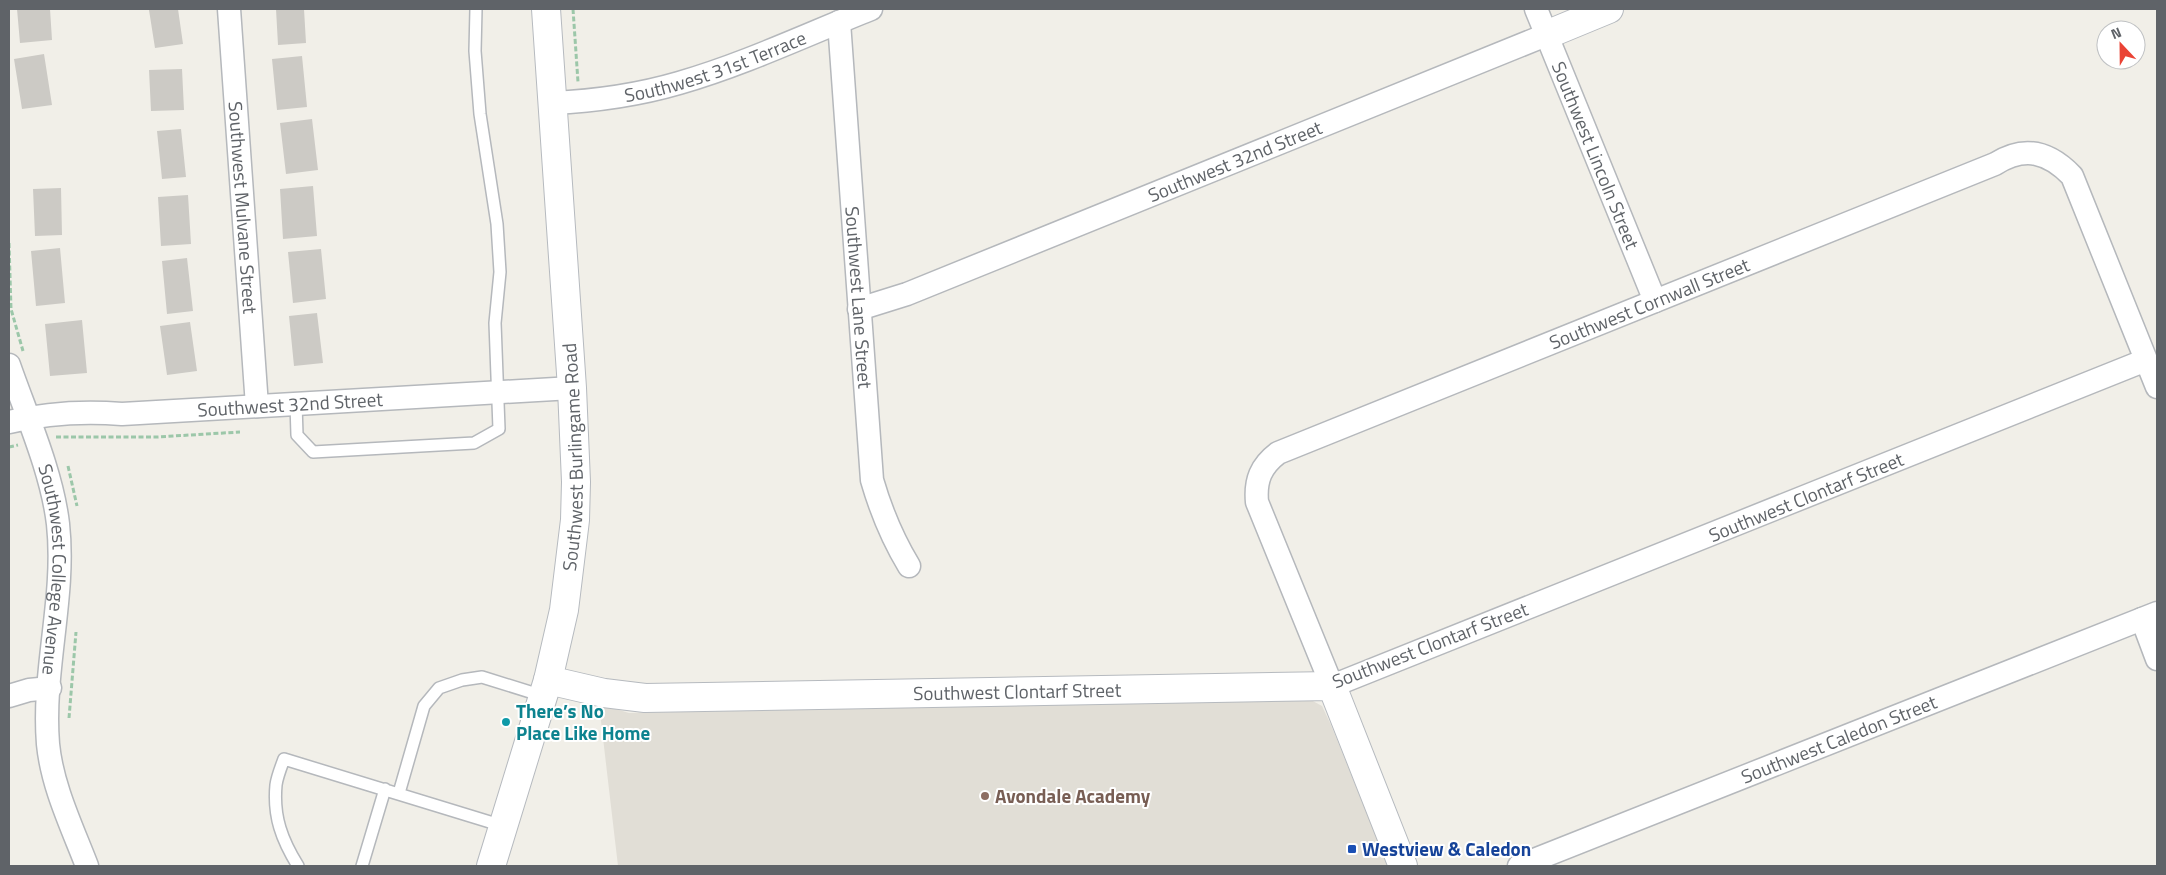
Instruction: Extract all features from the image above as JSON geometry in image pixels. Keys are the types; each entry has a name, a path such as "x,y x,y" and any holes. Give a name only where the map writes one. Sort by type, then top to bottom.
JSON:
{"street":[{"name":"Southwest Mulvane Street","path":"229,9 257,406"},
{"name":"Southwest Burlingame Road","path":"491,866 545,688 564,610 575,520 576,482 572,388 546,9"},
{"name":"Southwest 31st Terrace","path":"552,103 601,99 679,83 724,68 871,9"},
{"name":"Southwest Lincoln Street","path":"1536,9 1655,301"},
{"name":"Southwest 32nd Street","path":"859,309 907,294 1610,9"},
{"name":"Southwest Lane Street","path":"839,22 872,480 882,513 896,545 908,566"},
{"name":"Southwest Cornwall Street","path":"1332,686 1257,502 1258,477 1268,461 1278,453 2017,154 2035,153 2053,158 2072,176 2078,186 2146,360"},
{"path":"2146,360 2157,388"},
{"name":"Southwest Clontarf Street","path":"545,688 645,698 1332,686 2146,360"},
{"name":"Southwest College Avenue","path":"9,365 18,420 35,440 50,484 58,523 60,557 47,721 48,745 54,779 87,866"},
{"name":"Southwest 32nd Street","path":"18,420 72,412 122,414 572,388"},
{"path":"2149,616 2157,659"},
{"name":"Southwest Caledon Street","path":"1520,866 2149,616"},
{"path":"1332,686 1403,866"},
{"path":"9,696 29,690 50,688"}],"lane":[{"path":"296,404 297,435 313,452 474,443 500,429 495,323 500,272 497,224 480,114 475,51 476,9"},
{"path":"399,793 424,706 439,688 462,680 482,677 545,688"},
{"path":"298,866 284,842 277,813 276,784 284,759 503,826"},
{"path":"362,866 385,789"}],"path":[{"path":"573,9 578,82"},
{"path":"9,448 35,440 57,437 157,436 240,432"}],"shaded area":[{"name":"Avondale Academy","path":"1311,700 1322,706 1331,725 1388,866 618,866 599,704 629,713"}],"building":[{"path":"17,9 50,9 52,40 20,43"},
{"path":"178,9 183,44 155,48 149,10"},
{"path":"276,9 304,9 306,43 278,45"},
{"path":"44,54 52,105 22,109 14,59"},
{"path":"302,56 307,107 277,110 272,59"},
{"path":"182,69 184,110 151,111 149,70"},
{"path":"312,119 318,170 286,174 280,123"},
{"path":"181,129 186,177 162,179 157,131"},
{"path":"313,186 317,236 283,239 280,189"},
{"path":"61,188 62,235 35,236 33,189"},
{"path":"188,195 191,244 161,246 158,197"},
{"path":"60,248 65,303 36,306 31,251"},
{"path":"321,249 326,299 293,303 288,252"},
{"path":"187,258 193,311 167,314 162,261"},
{"path":"317,313 323,363 294,366 289,316"},
{"path":"82,320 87,373 50,376 45,324"},
{"path":"190,322 197,371 167,375 160,326"}],"place":[{"name":"There’s No Place Like Home","path":"506,722"},
{"name":"Avondale Academy","path":"985,796"},
{"name":"Westview & Caledon","path":"1352,849"}]}
